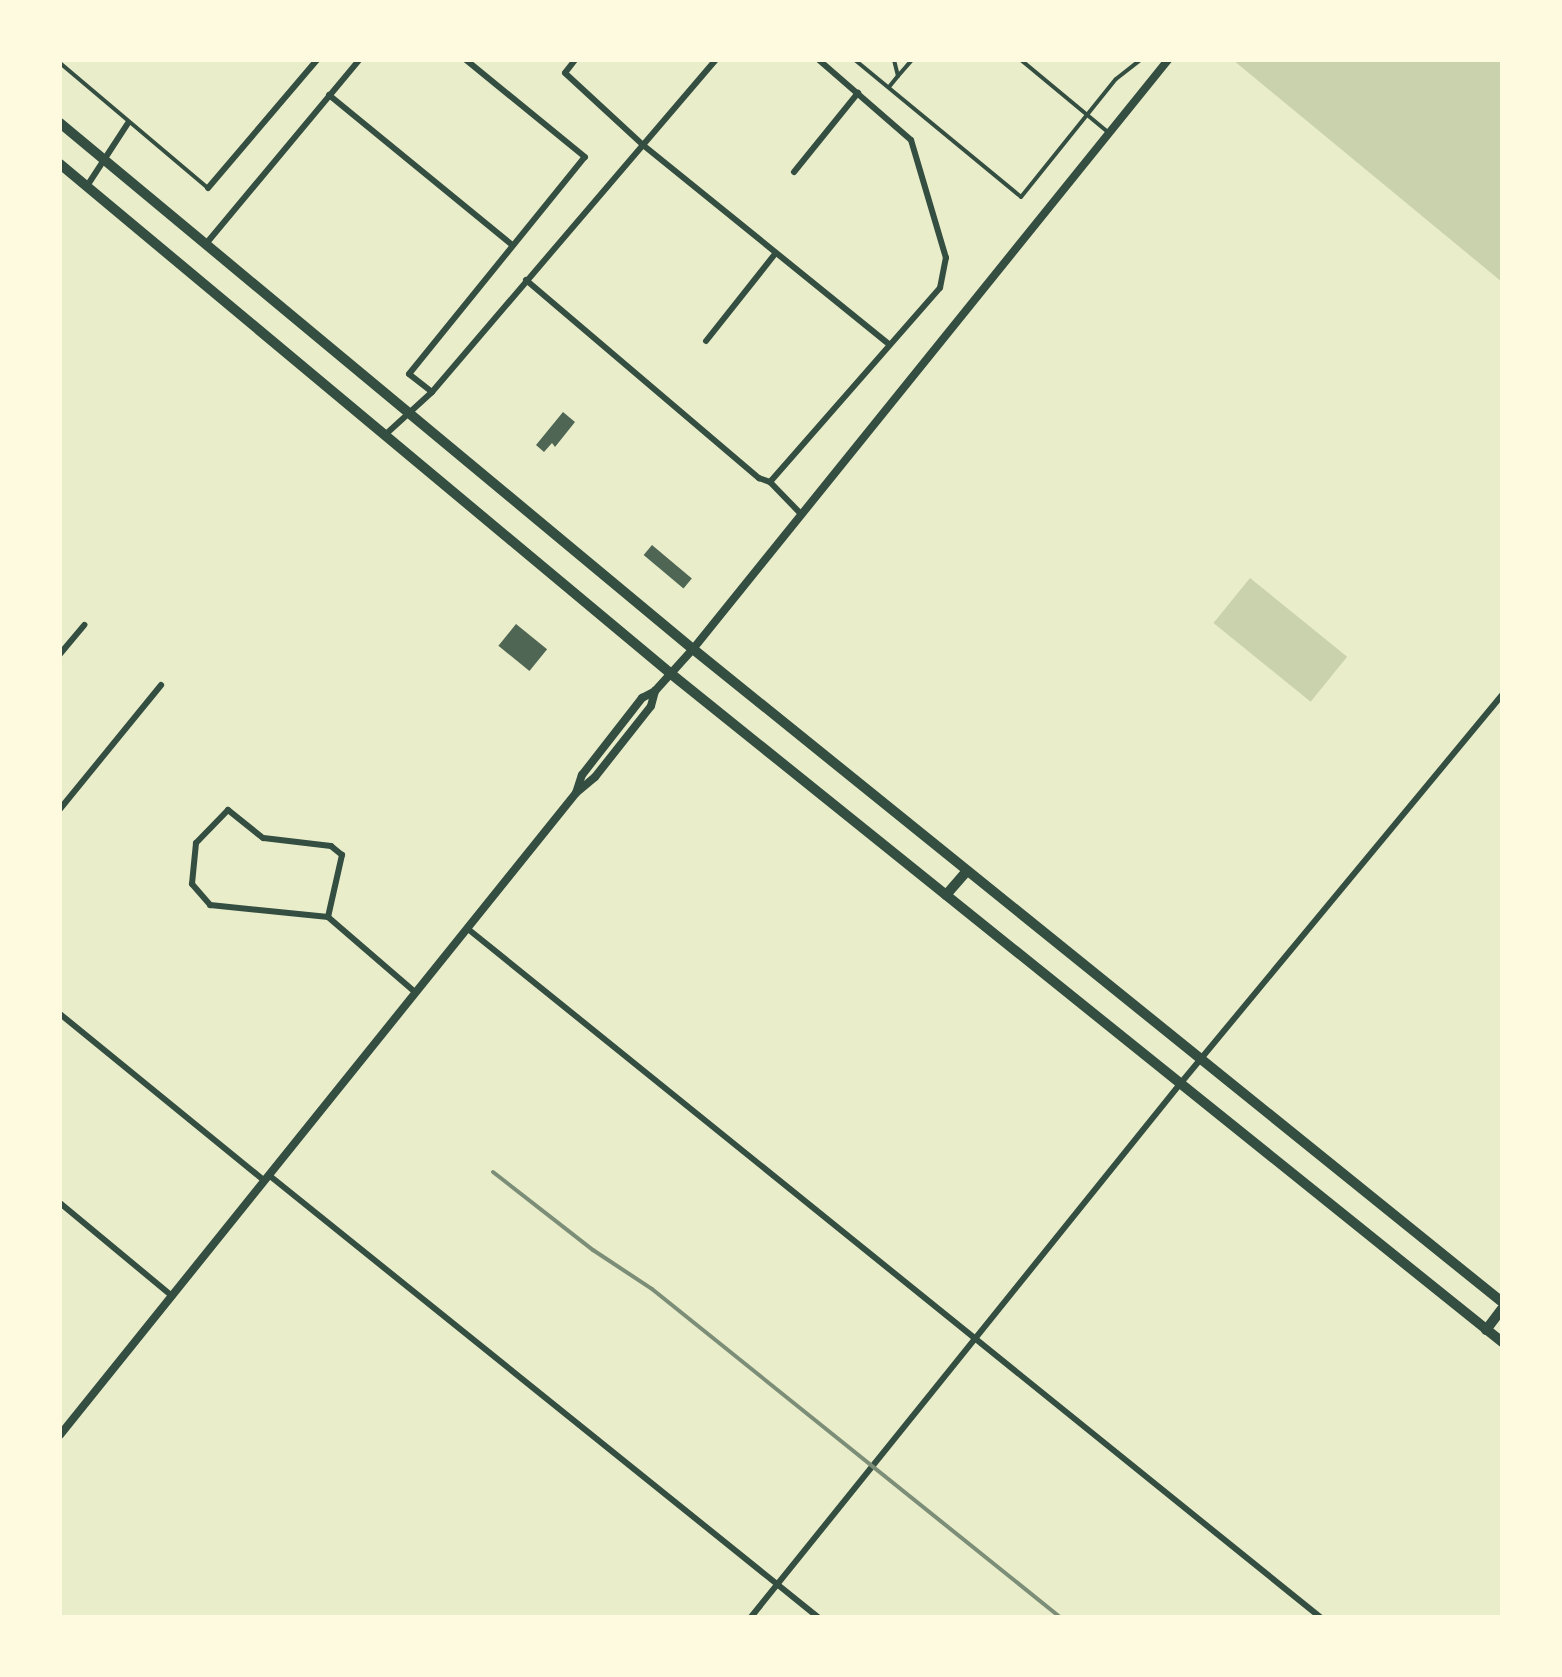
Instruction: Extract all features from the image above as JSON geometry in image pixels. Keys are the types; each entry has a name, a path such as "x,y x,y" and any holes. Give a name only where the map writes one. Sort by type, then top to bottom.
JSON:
{"main road":[{"path":"60,123 693,649 1502,1306 1486,1330"},
{"path":"60,164 670,673 1502,1342"},
{"path":"946,894 966,871"}],"street":[{"path":"208,188 317,60"},
{"path":"204,246 359,60"},
{"path":"432,392 409,374 585,156 466,60"},
{"path":"575,60 565,73 775,254 889,344"},
{"path":"385,435 432,392 716,60"},
{"path":"770,482 940,288 946,258 911,140 819,60"},
{"path":"60,1436 576,793 590,782 651,706 655,691 1168,60"},
{"path":"794,172 858,93"},
{"path":"329,95 512,245"},
{"path":"87,186 128,123"},
{"path":"706,341 775,254"},
{"path":"526,280 759,478 770,482 801,514"},
{"path":"60,654 84,624"},
{"path":"60,809 161,685"},
{"path":"751,1617 1180,1084 1502,695"},
{"path":"328,917 342,856 324,843 263,838 225,810 196,843 192,884 210,904 328,917 416,993"},
{"path":"468,930 1320,1617"},
{"path":"60,1014 818,1617"},
{"path":"60,1203 172,1296"}],"lane":[{"path":"856,60 1021,197 1116,79 1140,60"},
{"path":"894,60 898,76"},
{"path":"889,87 912,60"},
{"path":"1021,60 1109,133"},
{"path":"60,63 208,188"}],"green space":[{"path":"1233,60 1502,60 1502,282"},
{"path":"1250,578 1347,657 1311,702 1213,623"}],"building":[{"path":"563,412 575,422 555,447 552,443 544,452 536,445"},
{"path":"652,545 692,578 683,588 644,555"},
{"path":"516,624 547,649 529,671 498,646"}],"railway":[{"path":"493,1172 593,1250 652,1289 1060,1617"}]}
